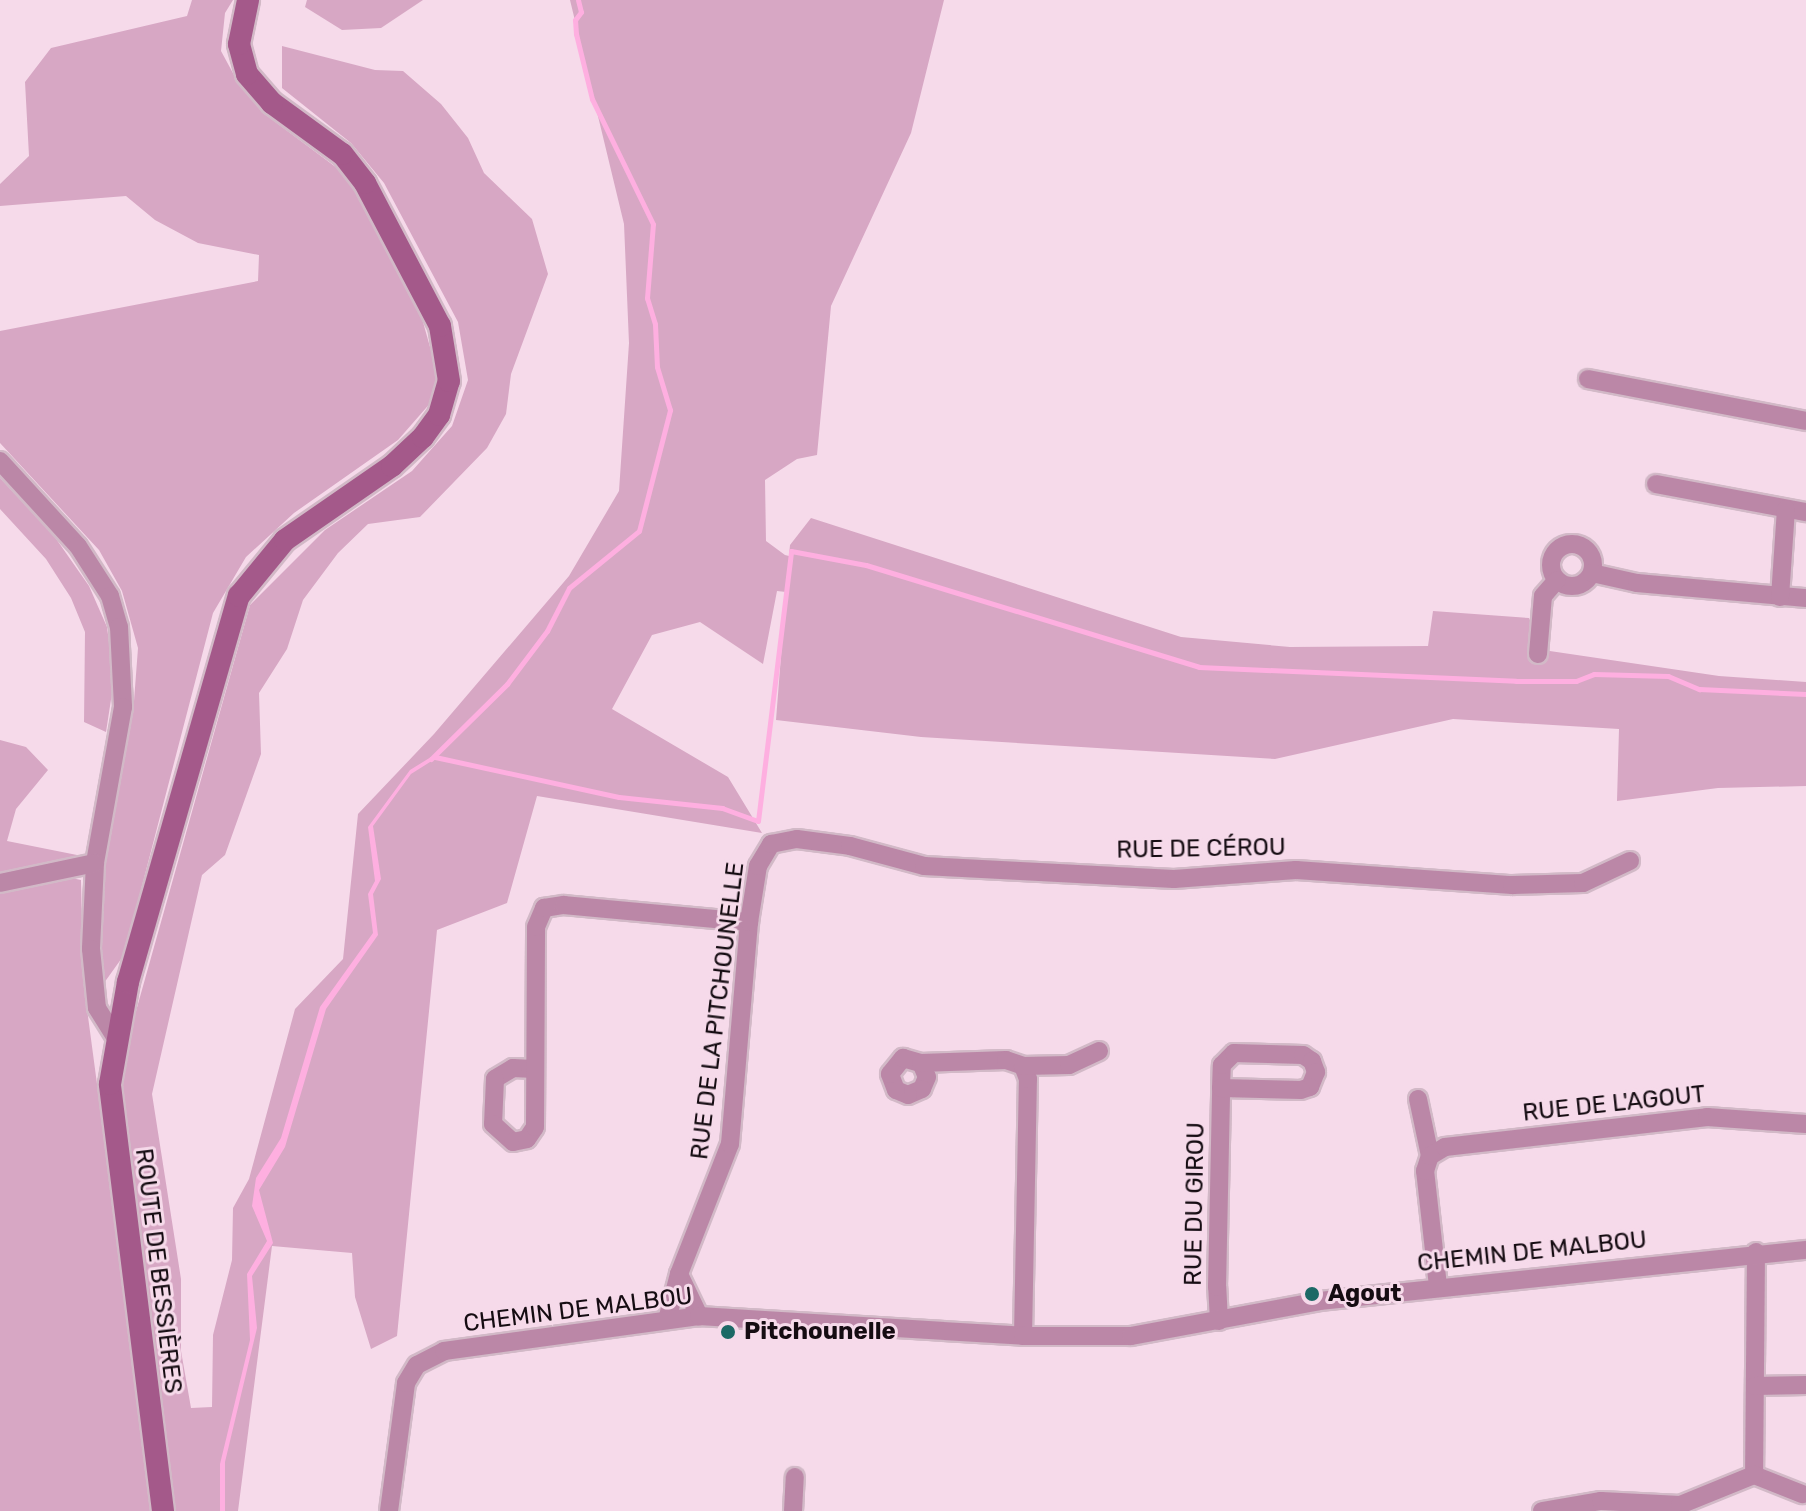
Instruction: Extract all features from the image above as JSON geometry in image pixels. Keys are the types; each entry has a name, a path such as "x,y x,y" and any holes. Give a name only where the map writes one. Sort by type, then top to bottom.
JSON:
{"main road":[{"name":"ROUTE DE BESSIÈRES","path":"163,1511 113,1121 115,1037 239,596 285,540 392,466 423,437 439,415 449,381 440,326 365,183 342,154 272,103 247,74 239,44 248,0"}],"street":[{"path":"1588,379 1806,421"},
{"path":"0,461 78,546 110,596 119,627 123,707 95,863 91,949 97,1008 115,1037"},
{"path":"1656,484 1806,512"},
{"path":"1780,597 1786,509"},
{"path":"1557,580 1551,561 1558,549 1571,544 1589,552 1592,573"},
{"path":"1592,573 1637,583 1806,598"},
{"path":"1557,580 1576,586 1592,573"},
{"path":"1538,654 1543,596 1557,580"},
{"name":"RUE DE CÉROU","path":"771,844 797,839 850,846 924,866 1174,879 1296,870 1512,885 1583,883 1630,861"},
{"name":"RUE DE LA PITCHOUNELLE","path":"667,1320 679,1274 730,1144 749,922 758,866 771,844"},
{"path":"0,883 95,863"},
{"path":"534,1069 536,927 544,908 564,905 749,922"},
{"path":"921,1063 1006,1060 1023,1066 1069,1065 1099,1051"},
{"name":"RUE DU GIROU","path":"1219,1321 1221,1088 1222,1065 1234,1053 1303,1055 1312,1061 1316,1072 1310,1087 1301,1090 1221,1088"},
{"path":"1023,1066 1028,1079 1023,1336"},
{"path":"1418,1099 1422,1139 1430,1156 1425,1171 1438,1286"},
{"name":"RUE DE L'AGOUT","path":"1430,1156 1445,1147 1707,1117 1806,1124"},
{"name":"CHEMIN DE MALBOU","path":"389,1511 401,1401 417,1365 429,1355 699,1316 1023,1336 1131,1336 1292,1305 1438,1286 1756,1252 1806,1250"},
{"path":"1754,1475 1756,1252"},
{"path":"679,1274 699,1316"},
{"path":"1755,1386 1806,1385"},
{"path":"1754,1475 1803,1498"},
{"path":"1542,1511 1588,1501 1703,1506 1754,1475"},
{"path":"793,1511 795,1477"}],"shaded area":[{"path":"192,0 233,0 225,13 221,51 234,75 262,112 345,174 416,297 437,372 433,400 398,440 294,513 246,557 213,613 124,955 104,983 96,933 101,860 134,701 138,648 122,591 99,550 0,443 0,331 258,281 259,255 198,243 155,220 126,196 0,206 0,184 29,156 25,82 51,48 187,16"},
{"path":"307,0 423,0 381,28 342,30 305,7"},
{"path":"570,0 944,0 911,133 831,306 817,455 797,459 765,480 766,541 785,555 789,556 790,545 811,518 1181,637 1290,647 1428,646 1433,611 1529,618 1543,650 1719,676 1806,682 1806,786 1718,788 1617,801 1619,729 1453,719 1275,759 921,737 776,720 786,592 777,591 763,664 700,622 652,635 612,709 728,777 762,833 537,796 507,903 437,930 397,1336 371,1349 355,1297 352,1253 272,1246 238,1511 174,1511 119,1099 122,1061 250,605 325,530 412,471 452,426 468,380 458,322 384,183 351,143 282,88 282,46 375,70 403,71 441,104 468,138 484,173 532,219 548,274 511,374 506,414 487,448 420,517 368,524 338,553 303,600 287,649 259,693 261,754 225,855 202,875 152,1094 181,1279 181,1351 191,1408 212,1407 213,1335 232,1260 233,1208 249,1179 295,1009 343,959 358,814 434,734 569,576 619,491 629,343 624,224"},
{"path":"0,478 52,533 89,586 107,627 114,680 106,732 84,722 85,632 71,598 46,559 0,509"},
{"path":"0,740 26,747 48,770 16,809 7,841 82,856 0,875"},
{"path":"431,757 438,757 411,774 373,826 381,879 373,894 378,935 326,1009 285,1147 259,1190 273,1243 252,1276 257,1328 225,1462 225,1511 220,1511 220,1464 250,1340 247,1274 267,1241 252,1206 256,1178 281,1138 320,1007 373,933 368,894 375,881 368,827 410,770"},
{"path":"62,876 81,880 83,979 154,1511 0,1511 0,889"}],"waterway":[{"path":"431,759 507,684 547,631 569,588 639,531 670,410 657,367 655,324 647,298 653,224 592,99 576,34 575,20 581,12 578,0"},
{"path":"435,757 619,797 722,808 758,821 791,551 866,565 1199,667 1516,681 1576,681 1594,674 1668,676 1699,689 1806,694"}],"place":[{"name":"Agout","path":"1312,1294"},
{"name":"Pitchounelle","path":"728,1332"}]}
